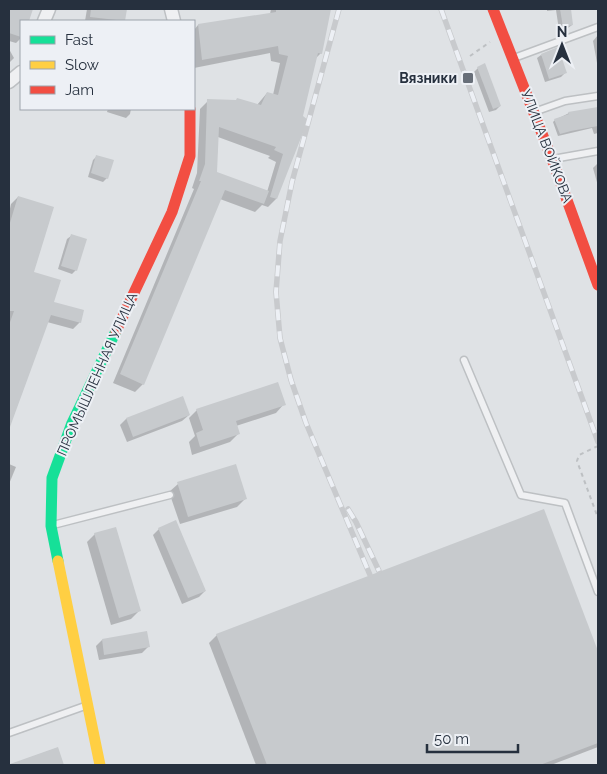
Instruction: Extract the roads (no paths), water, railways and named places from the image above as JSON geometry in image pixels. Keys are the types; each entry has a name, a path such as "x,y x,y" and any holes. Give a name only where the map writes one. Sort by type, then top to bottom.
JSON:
{"street":[{"name":"УЛИЦА ВОЙКОВА","path":"493,9 552,159 598,285"},
{"path":"9,82 20,73"},
{"name":"ПРОМЫШЛЕННАЯ УЛИЦА","path":"100,765 51,526 52,478 66,438 172,212 190,156 190,110"}],"lane":[{"path":"513,58 598,26"},
{"path":"534,112 565,101 598,96"},
{"path":"552,159 598,150"},
{"path":"464,360 521,495 565,503 598,592"},
{"path":"51,526 170,495"},
{"path":"9,733 87,705"}],"railway":[{"path":"339,9 292,182 280,241 276,292 280,338 291,380 306,423 370,575"},
{"path":"441,9 598,442"},
{"path":"348,509 379,571"}],"place":[{"name":"Вязники","path":"468,78"}]}
